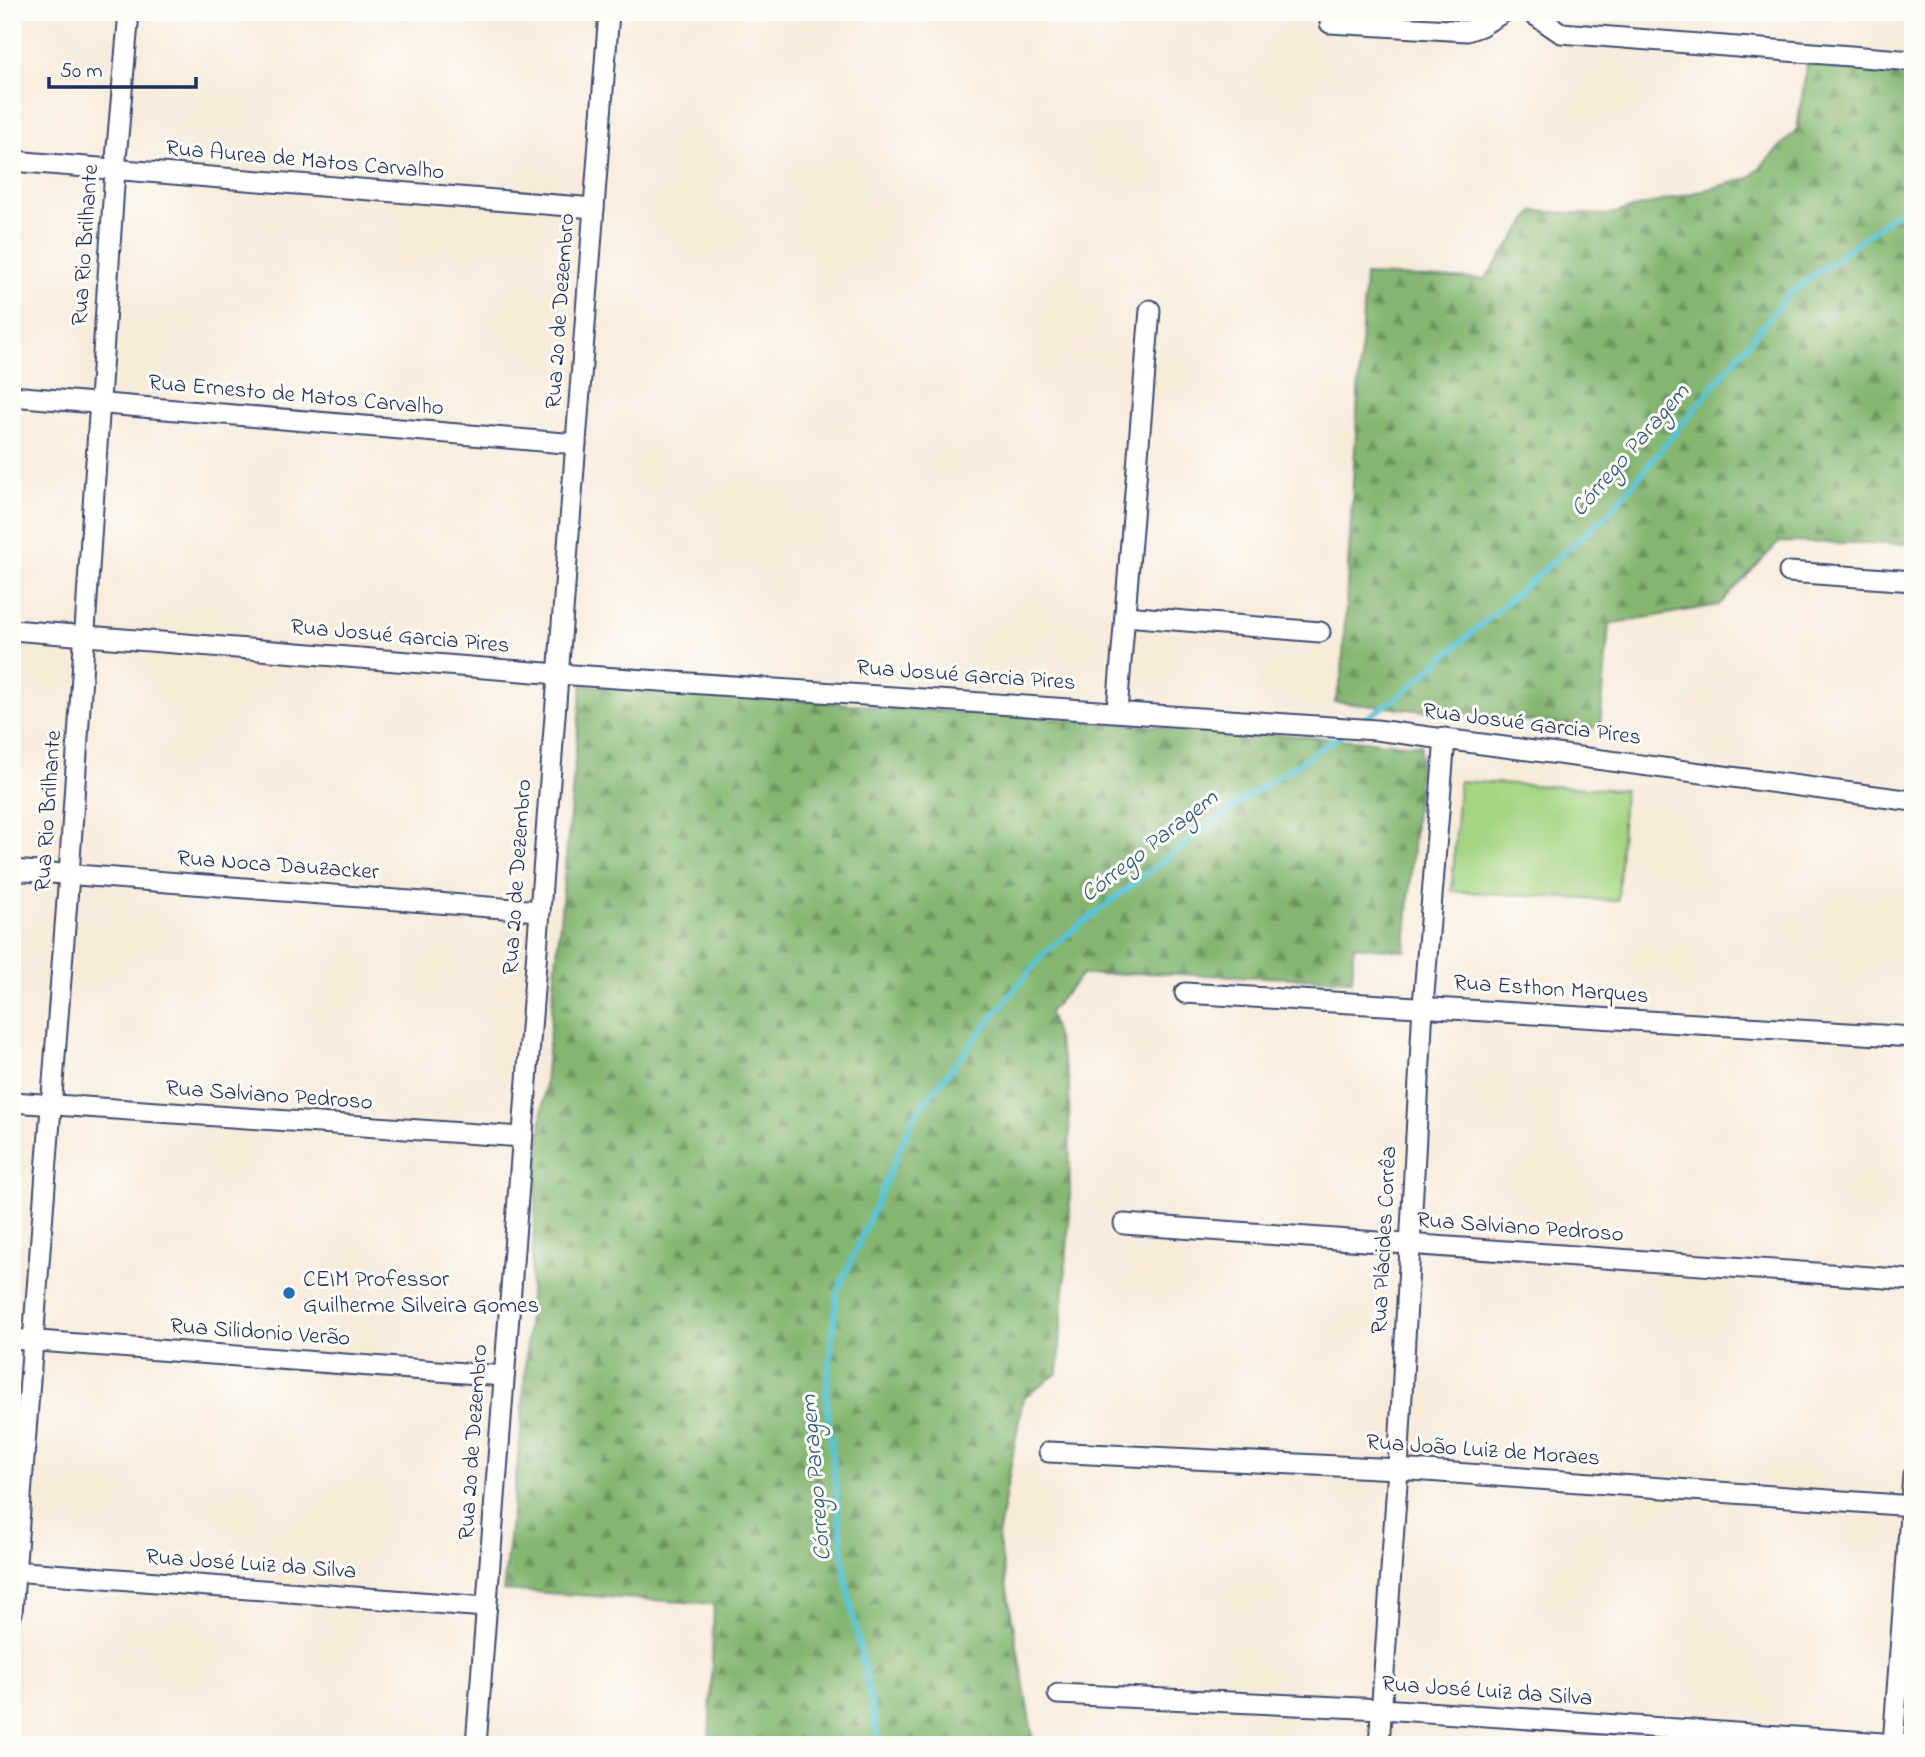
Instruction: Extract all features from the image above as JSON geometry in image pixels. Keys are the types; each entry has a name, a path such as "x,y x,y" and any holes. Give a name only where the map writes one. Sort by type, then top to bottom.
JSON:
{"street":[{"name":"Rua Rio Brilhante","path":"12,1613 13,1572 69,875 115,170 129,12"},
{"name":"Rua 20 de Dezembro","path":"476,1745 609,12"},
{"path":"1330,23 1467,31 1504,12"},
{"path":"1530,12 1561,33 1913,61"},
{"name":"Rua Aurea de Matos Carvalho","path":"12,161 594,208"},
{"path":"1117,711 1150,310"},
{"name":"Rua Ernesto de Matos Carvalho","path":"12,396 576,443"},
{"path":"1789,572 1913,581"},
{"path":"1125,616 1320,632"},
{"name":"Rua Josué Garcia Pires","path":"12,630 558,674 1310,724 1445,738 1913,801"},
{"name":"Rua Plácides Corrêa","path":"1380,1745 1423,1006 1445,738"},
{"name":"Rua Noca Dauzacker","path":"12,870 540,911"},
{"name":"Rua Esthon Marques","path":"1185,993 1913,1037"},
{"name":"Rua Salviano Pedroso","path":"12,1102 522,1138"},
{"name":"Rua Salviano Pedroso","path":"1124,1224 1913,1280"},
{"name":"Rua Silidonio Verão","path":"12,1339 504,1377"},
{"name":"Rua João Luiz de Moraes","path":"1049,1452 1398,1469 1912,1506"},
{"path":"1899,1744 1913,1475"},
{"name":"Rua José Luiz da Silva","path":"13,1572 486,1607"},
{"name":"Rua José Luiz da Silva","path":"1058,1694 1382,1709 1899,1744"}],"green space":[{"path":"1807,64 1913,69 1913,544 1779,542 1719,605 1609,624 1600,728 1335,702 1342,674 1365,275 1485,279 1534,211 1607,215 1750,178 1797,129"},
{"path":"582,685 1421,745 1405,951 1354,946 1352,980 1146,973 1082,975 1049,1012 1069,1081 1070,1210 1058,1373 1023,1398 998,1537 1034,1745 709,1745 714,1604 503,1590 521,1432 540,1137"},
{"path":"1459,781 1624,790 1618,901 1452,891"}],"waterway":[{"name":"Córrego Paragem","path":"1360,722 1397,698 1609,513 1787,296 1913,200"},
{"name":"Córrego Paragem","path":"880,1745 846,1581 826,1398 837,1293 915,1114 1045,952 1237,804 1342,734"}],"place":[{"name":"CEIM Professor Guilherme Silveira Gomes","path":"289,1293"}]}
